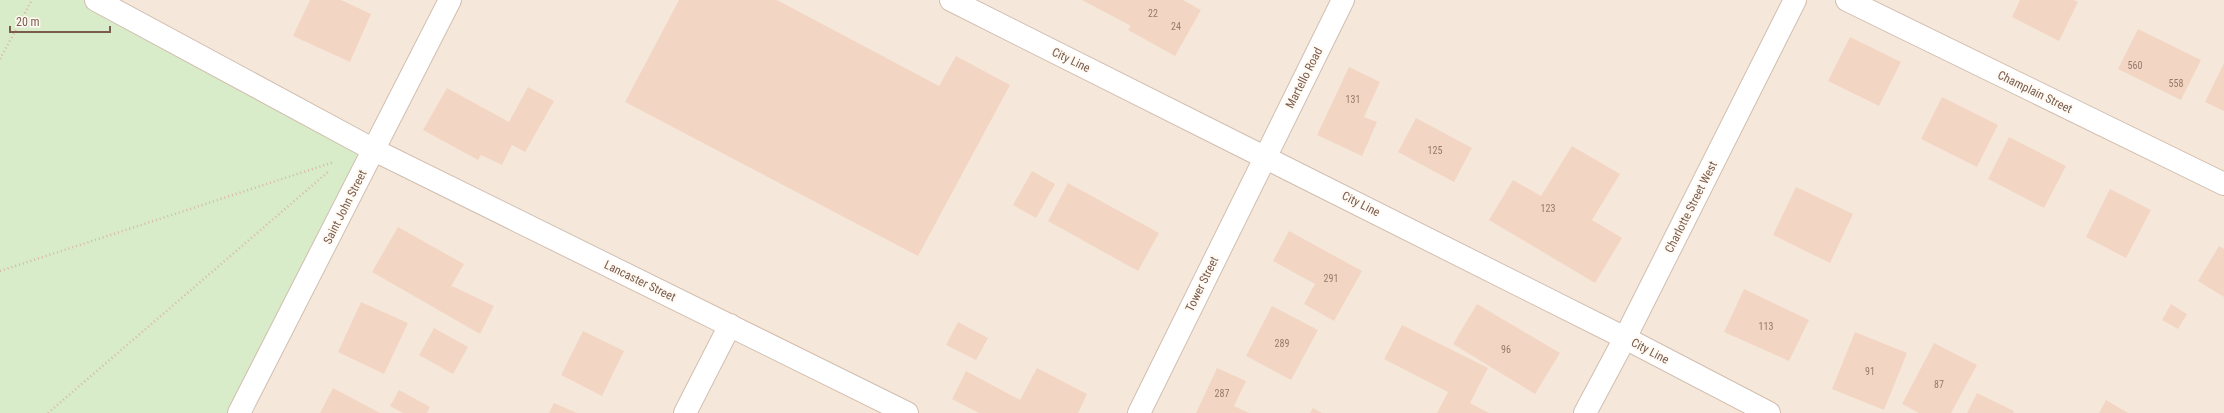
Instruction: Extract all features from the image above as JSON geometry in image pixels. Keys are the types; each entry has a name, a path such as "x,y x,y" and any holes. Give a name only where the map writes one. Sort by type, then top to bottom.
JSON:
{"street":[{"name":"Lancaster Street","path":"96,0 374,150 907,413"},
{"name":"Saint John Street","path":"239,413 450,0"},
{"name":"City Line","path":"951,0 1265,156 1625,338 1769,413"},
{"name":"Martello Road","path":"1265,156 1343,0"},
{"name":"Charlotte Street West","path":"1585,413 1625,338 1795,0"},
{"name":"Champlain Street","path":"1847,0 2224,184"},
{"name":"Tower Street","path":"1139,413 1265,156"},
{"path":"685,413 730,325"}],"path":[{"path":"0,59 32,0"},
{"path":"0,271 374,150"},
{"path":"48,413 330,170"}],"shaded area":[{"path":"0,0 2224,0 2224,413 0,413"}],"green space":[{"path":"0,0 96,0 374,150 239,413 0,413"}],"building":[{"path":"310,0 341,0 371,14 350,62 293,36"},
{"path":"679,0 777,0 939,86 956,56 1010,85 918,256 625,102"},
{"path":"1082,0 1183,0 1201,10 1175,56 1128,30 1131,26"},
{"path":"2020,0 2074,0 2078,2 2059,41 2012,17"},
{"path":"2138,29 2201,60 2181,100 2118,69"},
{"path":"1850,37 1901,62 1879,106 1828,81"},
{"path":"2224,63 2224,111 2205,102"},
{"path":"1349,67 1380,82 1364,117 1377,122 1362,156 1317,135"},
{"path":"528,87 554,101 525,152 512,145 502,165 481,155 478,160 423,130 447,88 509,122"},
{"path":"1942,97 1998,125 1977,167 1921,139"},
{"path":"1416,118 1472,148 1454,182 1398,152"},
{"path":"2009,137 2066,166 2044,208 1988,179"},
{"path":"1572,146 1620,174 1592,220 1622,238 1595,283 1489,220 1513,180 1541,196"},
{"path":"1032,171 1055,184 1036,218 1013,205"},
{"path":"1068,183 1159,233 1138,271 1048,221"},
{"path":"1796,187 1853,214 1830,263 1773,235"},
{"path":"2110,189 2151,210 2126,258 2086,237"},
{"path":"398,227 464,264 449,290 452,286 494,306 480,334 372,272"},
{"path":"1289,231 1362,271 1334,321 1304,304 1315,284 1273,261"},
{"path":"2219,246 2224,249 2224,297 2198,281"},
{"path":"1744,289 1809,320 1789,361 1724,332"},
{"path":"361,302 408,323 384,374 338,352"},
{"path":"1477,304 1560,353 1535,394 1453,344"},
{"path":"2171,304 2187,314 2178,329 2162,320"},
{"path":"1272,306 1318,330 1291,380 1246,356"},
{"path":"958,322 988,338 976,360 946,345"},
{"path":"1402,325 1488,368 1470,403 1489,413 1437,413 1448,392 1384,359"},
{"path":"434,328 468,347 453,374 419,355"},
{"path":"583,331 624,351 602,396 561,375"},
{"path":"1855,332 1907,353 1884,410 1832,389"},
{"path":"1934,343 1977,365 1951,413 1919,413 1902,404"},
{"path":"1037,368 1087,394 1078,413 979,413 952,399 966,371 1020,400"},
{"path":"1217,368 1246,381 1234,406 1249,413 1196,413"},
{"path":"333,388 380,413 320,413"},
{"path":"399,390 430,407 427,413 403,413 390,406"},
{"path":"1977,393 2014,411 2013,413 1967,413"},
{"path":"2106,400 2128,413 2099,413"},
{"path":"554,403 577,413 549,413"},
{"path":"1313,408 1322,413 1310,413"}]}
